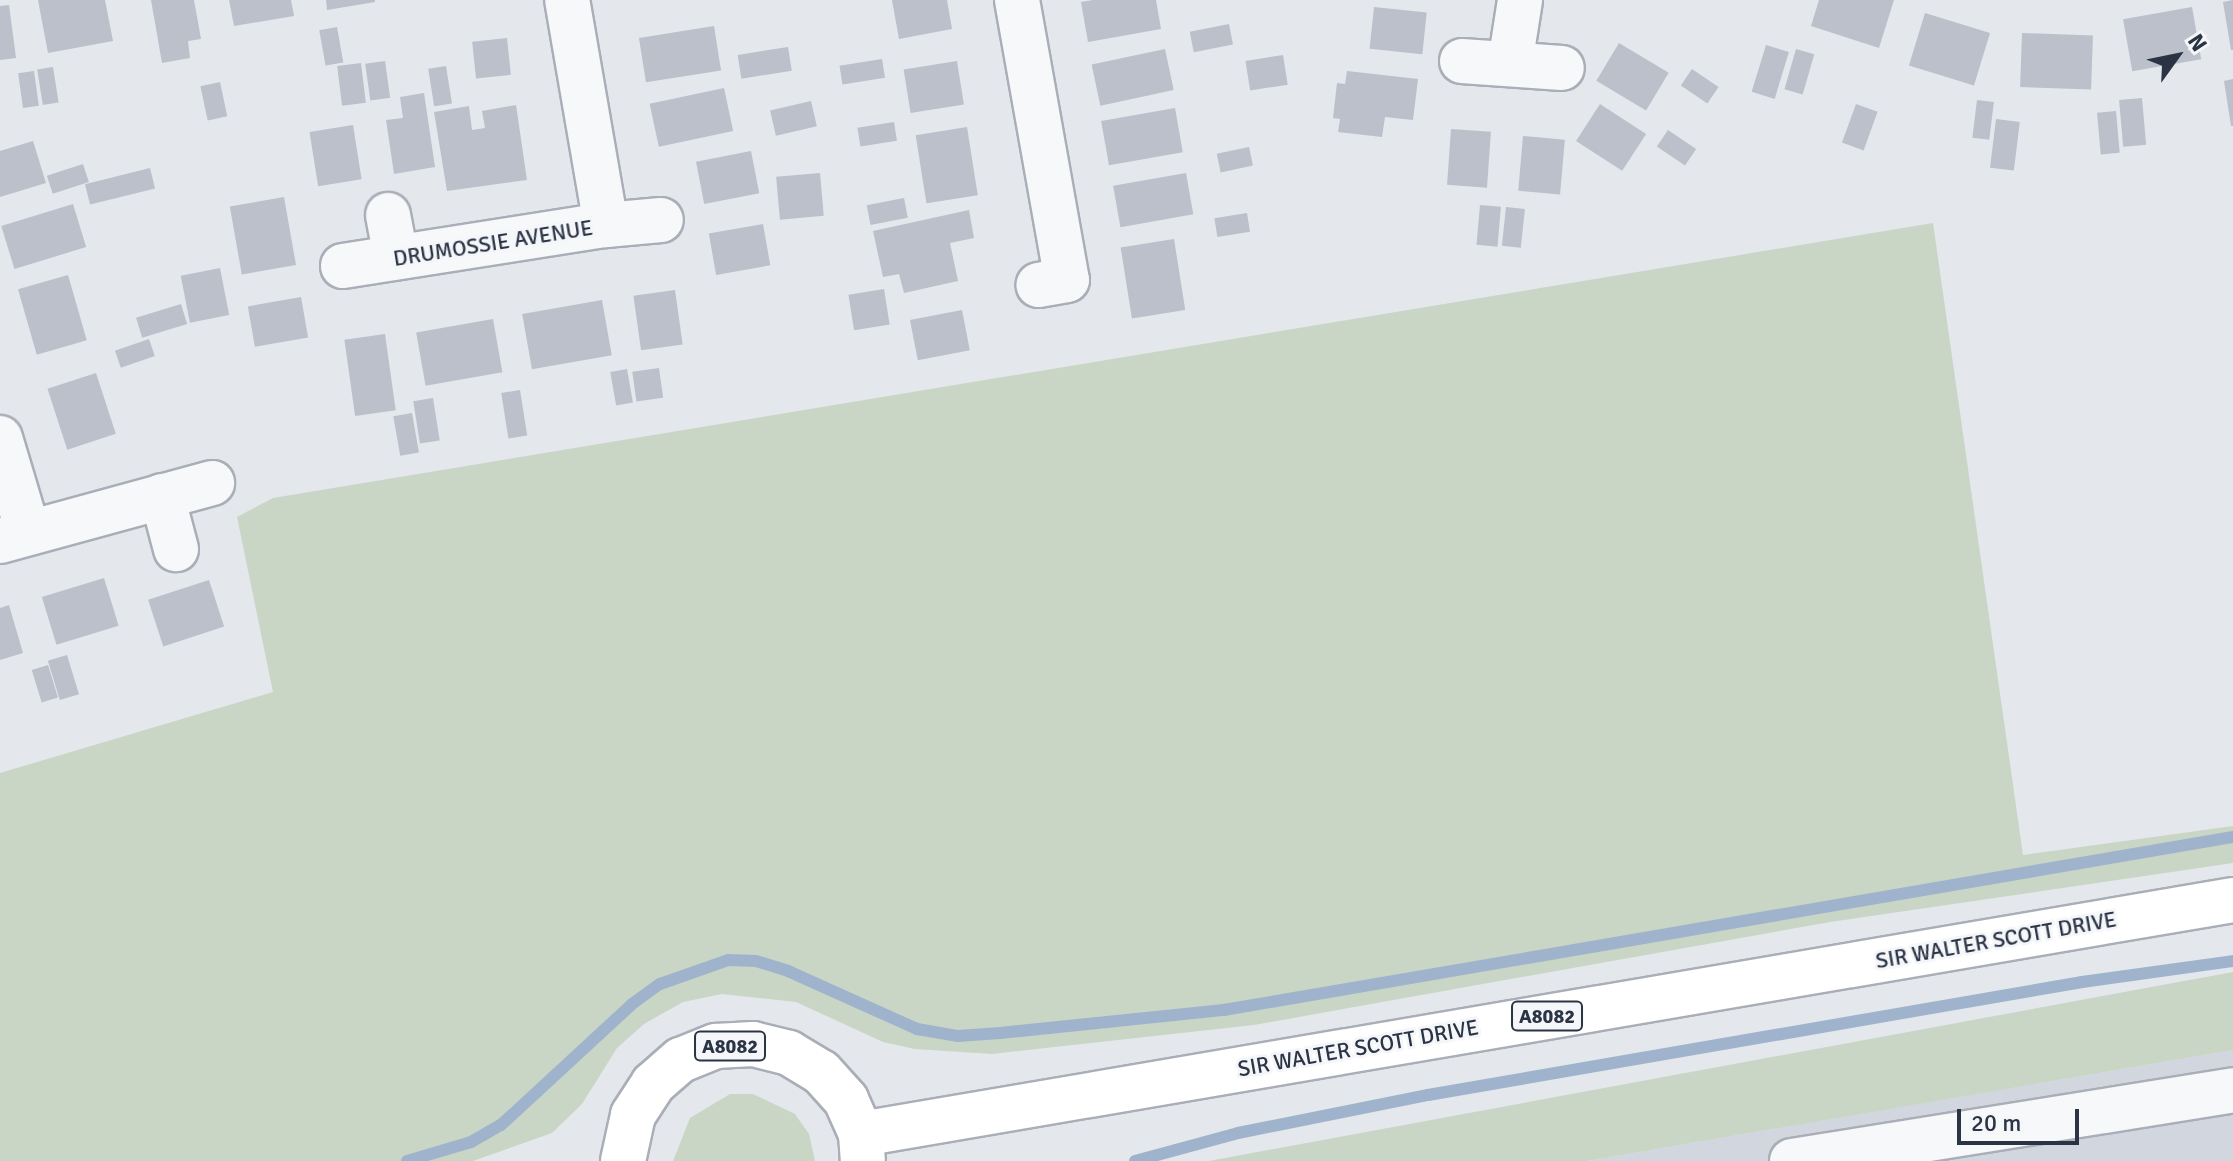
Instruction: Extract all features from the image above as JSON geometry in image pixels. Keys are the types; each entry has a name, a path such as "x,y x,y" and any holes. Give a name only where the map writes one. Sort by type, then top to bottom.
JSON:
{"main road":[{"name":"SIR WALTER SCOTT DRIVE","path":"862,1147 2233,900"},
{"name":"A8082","path":"623,1161 633,1115 653,1084 681,1060 716,1046 753,1044 789,1053 821,1072 846,1100 862,1147"}],"street":[{"name":"DRUMOSSIE AVENUE","path":"343,266 606,225 567,0"},
{"path":"1017,0 1067,280 1038,285"},
{"path":"1510,64 1520,0"},
{"path":"1462,61 1562,68"},
{"path":"388,215 396,257"},
{"path":"606,225 661,220"},
{"path":"0,438 14,536 212,483"},
{"path":"162,496 176,549"},
{"path":"1792,1161 2233,1090"}],"shaded area":[{"path":"2233,1050 2233,1161 1587,1161 1807,1123"}],"green space":[{"path":"1933,223 2023,855 2233,826 2233,863 1830,922 1254,1025 992,1054 915,1049 883,1042 796,1002 722,994 683,1002 644,1024 617,1048 582,1104 552,1133 473,1161 0,1161 0,773 273,692 237,517 273,498"},
{"path":"2233,972 2233,1050 1587,1161 1209,1161"},
{"path":"730,1094 753,1094 795,1114 809,1134 815,1161 673,1161 690,1118"}],"building":[{"path":"38,0 105,0 113,41 48,53"},
{"path":"151,0 194,0 201,39 188,41 190,58 162,63"},
{"path":"229,0 291,0 294,16 234,26"},
{"path":"326,0 375,0 375,2 327,10"},
{"path":"892,0 947,0 952,29 899,39"},
{"path":"1156,0 1161,29 1088,42 1081,2"},
{"path":"1819,0 1894,0 1879,48 1811,26"},
{"path":"2233,0 2233,50 2231,50 2223,2"},
{"path":"9,5 16,58 0,60 0,6"},
{"path":"1374,7 1427,13 1422,54 1370,49"},
{"path":"2192,7 2201,59 2132,71 2123,19"},
{"path":"1925,13 1990,33 1974,85 1909,66"},
{"path":"1229,24 1233,45 1194,52 1190,32"},
{"path":"714,26 721,70 646,82 639,38"},
{"path":"337,27 343,62 326,66 319,30"},
{"path":"2022,33 2093,35 2091,89 2020,87"},
{"path":"507,38 511,75 476,78 472,42"},
{"path":"1619,43 1669,73 1646,111 1596,81"},
{"path":"1766,45 1789,52 1775,99 1752,92"},
{"path":"788,47 792,71 741,79 738,55"},
{"path":"1165,49 1174,90 1100,106 1092,65"},
{"path":"1796,49 1814,54 1803,95 1784,89"},
{"path":"1283,55 1288,85 1250,91 1245,61"},
{"path":"882,59 885,78 843,84 840,66"},
{"path":"385,61 390,98 370,100 365,64"},
{"path":"957,61 964,104 911,113 904,69"},
{"path":"361,63 366,103 342,106 337,66"},
{"path":"446,66 452,104 434,106 428,69"},
{"path":"53,67 59,103 43,105 37,70"},
{"path":"1692,69 1719,87 1707,103 1681,86"},
{"path":"34,71 39,106 23,108 18,73"},
{"path":"1347,71 1418,79 1413,120 1385,117 1382,137 1338,132 1340,119 1333,118 1337,83 1345,84"},
{"path":"2233,79 2233,126 2231,126 2224,81"},
{"path":"220,82 227,116 208,120 200,86"},
{"path":"724,88 733,131 659,147 650,104"},
{"path":"424,93 435,167 394,174 386,120 403,118 400,97"},
{"path":"2142,98 2146,145 2123,147 2119,100"},
{"path":"1977,100 1994,102 1989,140 1972,138"},
{"path":"811,101 817,126 776,136 770,110"},
{"path":"1600,104 1646,134 1622,171 1576,141"},
{"path":"1856,104 1878,112 1864,150 1842,143"},
{"path":"516,105 527,180 447,191 434,112 469,106 472,130 485,128 482,111"},
{"path":"1175,108 1183,152 1109,165 1101,121"},
{"path":"2116,111 2120,153 2101,154 2097,113"},
{"path":"1996,119 2020,122 2014,171 1990,168"},
{"path":"894,122 897,141 860,147 857,128"},
{"path":"353,125 362,179 318,186 310,132"},
{"path":"967,127 978,195 926,203 916,135"},
{"path":"1451,129 1491,132 1487,188 1447,185"},
{"path":"1668,130 1696,149 1685,166 1657,147"},
{"path":"1523,136 1565,140 1560,194 1518,191"},
{"path":"33,141 46,183 0,197 0,151"},
{"path":"1249,147 1253,166 1221,172 1217,154"},
{"path":"751,151 759,193 704,204 696,162"},
{"path":"83,164 89,182 53,194 47,176"},
{"path":"150,168 155,188 90,205 85,184"},
{"path":"820,173 824,216 780,220 776,177"},
{"path":"1186,173 1193,214 1120,227 1113,186"},
{"path":"284,197 296,265 242,275 230,207"},
{"path":"904,198 908,218 871,225 867,205"},
{"path":"73,204 86,247 14,269 1,226"},
{"path":"1480,205 1501,207 1497,247 1477,245"},
{"path":"1506,207 1525,209 1521,248 1502,246"},
{"path":"969,210 974,238 950,243 958,281 904,293 899,274 883,277 873,231"},
{"path":"1247,213 1250,232 1217,237 1214,218"},
{"path":"763,224 770,265 716,275 709,234"},
{"path":"1174,239 1185,310 1132,319 1121,247"},
{"path":"220,268 229,315 190,323 181,276"},
{"path":"68,275 87,340 37,355 18,289"},
{"path":"884,289 890,325 854,330 848,295"},
{"path":"675,290 683,344 641,350 633,296"},
{"path":"301,297 308,337 255,347 248,306"},
{"path":"602,300 612,355 532,369 522,314"},
{"path":"181,304 187,324 142,338 136,318"},
{"path":"962,310 970,350 918,360 910,320"},
{"path":"493,319 502,372 426,386 416,333"},
{"path":"385,334 396,410 355,416 344,340"},
{"path":"149,339 155,356 121,368 115,351"},
{"path":"659,368 663,398 636,401 632,372"},
{"path":"627,369 633,402 616,405 610,372"},
{"path":"96,373 116,434 67,450 47,389"},
{"path":"520,390 527,435 508,438 501,393"},
{"path":"433,398 440,440 420,444 413,401"},
{"path":"412,413 419,452 400,456 393,416"},
{"path":"104,578 119,626 56,645 42,597"},
{"path":"209,580 224,627 163,646 148,600"},
{"path":"9,605 23,653 0,660 0,608"},
{"path":"67,655 79,694 60,700 48,661"},
{"path":"48,665 58,698 42,702 32,670"}],"waterway":[{"path":"407,1161 471,1142 501,1125 632,1004 660,984 728,960 756,961 788,971 917,1029 958,1036 1000,1033 1224,1010 2233,837"},
{"path":"1135,1161 1238,1133 1428,1095 2082,982 2233,961"}]}
